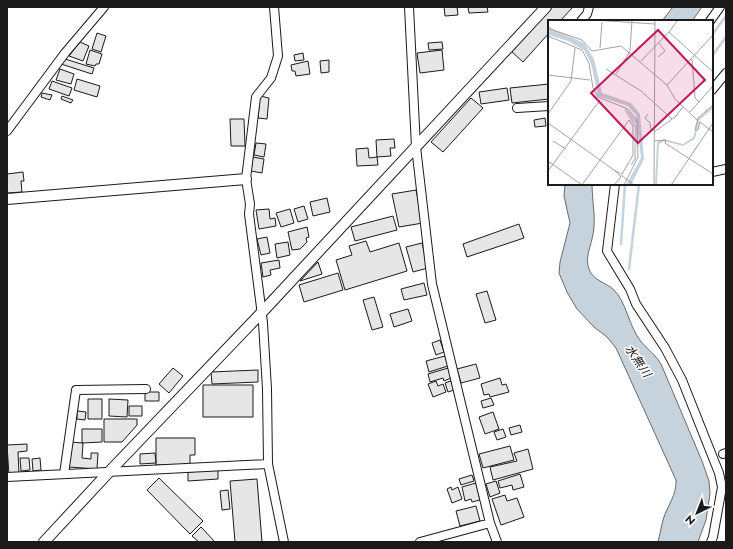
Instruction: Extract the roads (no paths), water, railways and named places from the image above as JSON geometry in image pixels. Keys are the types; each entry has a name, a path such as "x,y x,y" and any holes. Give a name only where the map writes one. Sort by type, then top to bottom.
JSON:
{"street":[{"path":"7,131 65,53 104,7"},
{"path":"274,7 278,56 271,78 256,96 246,180 262,312 267,389 268,464 284,542"},
{"path":"409,7 416,147 432,284 490,523 497,542"},
{"path":"44,542 262,312 546,7"},
{"path":"581,20 587,14 589,7"},
{"path":"711,20 720,7"},
{"path":"713,89 726,73"},
{"path":"517,108 548,106"},
{"path":"713,172 726,169"},
{"path":"7,199 246,180"},
{"path":"615,185 607,252 630,289 636,304 665,348 682,380 719,473 722,488 721,499 711,542"},
{"path":"64,474 76,390 146,389"},
{"path":"7,477 268,464"},
{"path":"420,542 490,523"}],"water":[{"path":"673,7 702,7 693,20 663,20"},
{"name":"水無川","path":"565,185 592,185 594,225 588,257 589,269 593,276 611,287 618,294 633,329 645,346 661,364 702,461 709,481 710,494 706,520 698,542 658,542 663,520 675,491 676,480 616,348 607,337 594,327 577,309 567,292 559,273 560,262 570,223 564,196"}],"waterway":[{"path":"713,34 726,16"},
{"path":"713,55 726,37"},
{"path":"621,244 625,185"},
{"path":"629,269 639,185"}]}
